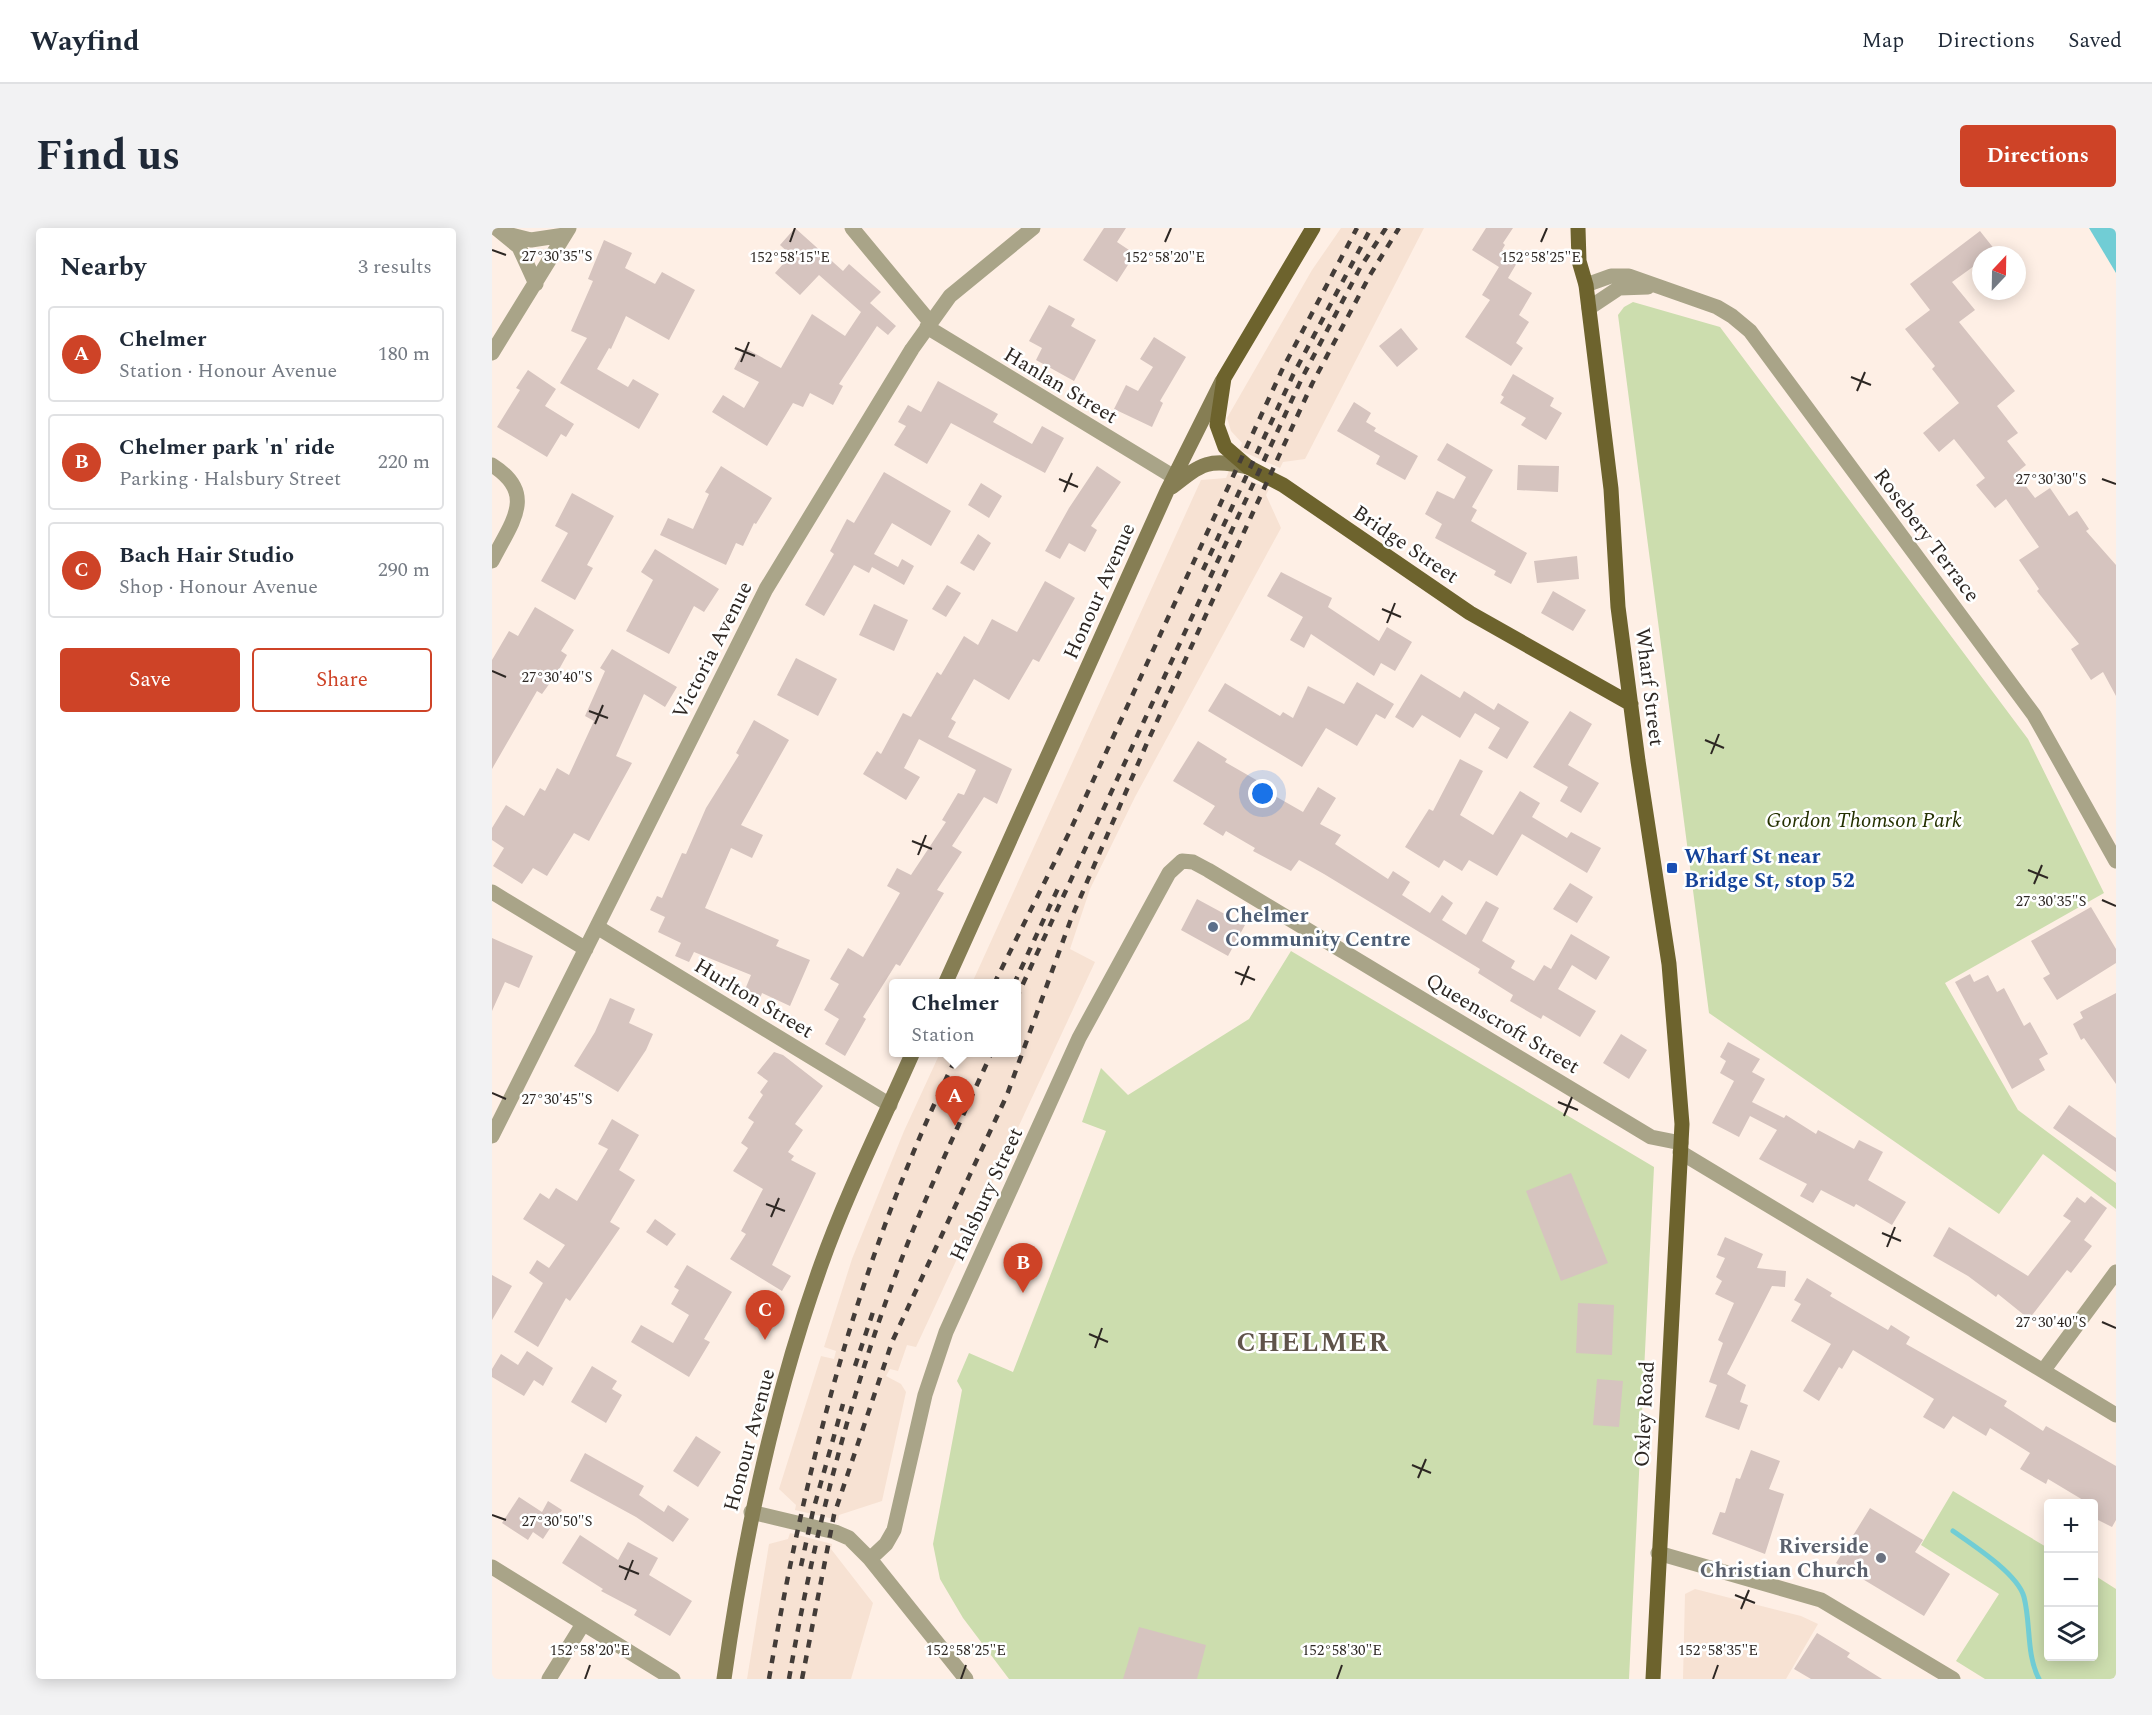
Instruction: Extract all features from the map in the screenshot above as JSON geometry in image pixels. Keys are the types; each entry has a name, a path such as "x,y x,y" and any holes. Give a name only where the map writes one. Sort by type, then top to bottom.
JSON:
{"main road":[{"name":"Honour Avenue","path":"947,979 1170,484 1224,378 1313,228"},
{"name":"Wharf Street","path":"1578,228 1579,261 1586,285 1611,489 1618,607 1669,964 1680,1089 1680,1147"},
{"name":"Bridge Street","path":"1224,378 1218,432 1225,447 1248,467 1282,485 1498,630 1631,704"},
{"path":"1170,484 1206,463 1221,462 1248,467"},
{"name":"Honour Avenue","path":"724,1679 762,1463 821,1266 912,1057"},
{"name":"Oxley Road","path":"1653,1679 1680,1147"}],"street":[{"name":"Hanlan Street","path":"852,228 928,324 1170,484"},
{"name":"Victoria Avenue","path":"492,1136 766,589 928,324 950,296 1033,228"},
{"path":"498,230 531,240 567,232"},
{"path":"498,230 521,250 536,284"},
{"path":"492,353 567,232"},
{"name":"Rosebery Terrace","path":"1586,285 1619,274 1721,309 1750,331 2034,715 2116,861"},
{"name":"Rosebery Terrace","path":"1589,308 1622,287 1654,286"},
{"path":"492,465 510,478 518,496 515,515 492,561"},
{"name":"Queenscroft Street","path":"1182,861 1193,862 1208,870 1651,1137 1680,1147 2116,1415"},
{"name":"Halsbury Street","path":"870,1559 886,1544 894,1530 925,1395 953,1315 1079,1038 1165,879 1182,861"},
{"path":"492,892 586,949"},
{"name":"Hurlton Street","path":"597,927 890,1105"},
{"path":"2043,1371 2116,1272"},
{"path":"752,1512 842,1534 870,1559 966,1679"},
{"path":"1658,1553 1821,1600 1953,1679"},
{"path":"492,1567 673,1679"},
{"path":"549,1679 583,1623"}],"shaded area":[{"path":"1341,228 1424,228 1305,459 1283,462 1280,468 1239,450 1242,443 1231,431 1227,418 1312,270"},
{"path":"1229,471 1269,489 1266,495 1281,528 1135,797 1090,889 1070,949 1095,962 916,1347 907,1345 898,1371 890,1369 886,1376 901,1384 906,1392 882,1501 839,1515 838,1520 795,1510 796,1505 779,1489 821,1356 834,1359 836,1351 824,1347 852,1259 904,1131 938,1057 1021,1057 1021,979 974,979 1201,480 1226,478"},
{"path":"790,1533 832,1544 831,1549 873,1603 851,1679 747,1679 769,1544 788,1539"},
{"path":"1695,1589 1801,1616 1818,1624 1786,1679 1683,1679 1685,1594"}],"green space":[{"name":"Gordon Thomson Park","path":"1633,302 1720,327 2028,739 2104,893 1945,983 2018,1110 2116,1183 2116,1209 2043,1154 1999,1214 1709,1013 1618,315 1624,307"},
{"path":"1291,951 1654,1167 1629,1679 1009,1679 963,1618 940,1579 933,1544 962,1390 957,1381 969,1353 1013,1372 1106,1131 1082,1122 1101,1068 1128,1095 1249,1019"},
{"path":"1953,1491 2044,1546 2044,1661 2098,1661 2098,1578 2116,1589 2116,1679 1985,1679 1956,1661 1999,1594 1921,1545"}],"water":[{"path":"2089,228 2116,228 2116,273"}],"building":[{"path":"795,228 843,271 849,264 881,292 870,303 896,326 888,335 877,326 839,384 843,386 833,405 810,393 803,407 793,403 767,446 712,412 723,395 744,408 759,382 734,369 745,348 781,368 812,314 845,336 861,312 819,275 800,295 775,273 791,255 780,245"},
{"path":"1104,228 1126,228 1117,242 1135,254 1117,282 1083,260"},
{"path":"1486,228 1513,228 1503,243 1505,245 1502,250 1518,261 1508,278 1532,293 1519,315 1529,322 1516,343 1523,348 1511,366 1465,337 1490,300 1482,295 1499,267 1472,250"},
{"path":"1980,231 1992,246 1972,246 1972,268 1952,282 1975,310 1959,322 2015,391 1997,406 2018,433 2007,441 2026,465 2016,473 2035,498 2050,488 2069,516 2077,511 2089,529 2086,531 2116,565 2116,696 2103,672 2091,680 2071,649 2079,644 2037,591 2039,589 2019,560 2039,547 2006,499 1995,508 1976,485 1985,478 1954,439 1939,452 1923,433 1959,403 1932,369 1935,366 1905,329 1930,310 1910,284"},
{"path":"604,240 632,253 625,268 655,284 662,272 695,290 669,340 626,316 611,349 609,348 597,369 628,387 633,379 659,394 639,429 560,383 587,338 571,331 593,281 588,279"},
{"path":"1049,305 1075,319 1071,326 1096,340 1074,381 1036,360 1042,348 1029,341"},
{"path":"1401,328 1418,349 1397,367 1379,346"},
{"path":"1154,337 1186,357 1160,401 1163,403 1152,427 1114,409 1126,385 1138,391 1153,367 1140,359"},
{"path":"528,370 556,389 545,406 574,424 566,437 561,434 547,457 497,427 520,390 516,388"},
{"path":"1513,374 1554,398 1550,406 1562,413 1546,440 1521,425 1526,418 1500,403 1504,397 1501,395"},
{"path":"938,381 998,414 993,422 1032,444 1042,426 1064,438 1045,473 951,423 927,464 894,445 906,426 898,422 908,405 921,412"},
{"path":"1354,402 1371,413 1366,422 1376,428 1374,431 1418,456 1405,480 1376,464 1380,456 1337,431"},
{"path":"1447,443 1493,470 1472,507 1477,510 1471,521 1527,553 1511,584 1494,575 1496,571 1435,538 1442,524 1425,514 1437,491 1454,499 1466,477 1437,460"},
{"path":"1518,465 1559,466 1558,492 1517,490"},
{"path":"721,466 772,498 756,524 754,523 743,546 736,543 726,565 660,535 668,518 693,529 709,494 705,492"},
{"path":"1097,466 1121,482 1091,526 1097,530 1085,552 1069,543 1060,559 1045,551 1069,508"},
{"path":"884,472 951,511 931,546 892,523 874,554 898,567 902,559 914,566 904,585 872,567 869,573 854,565 824,616 805,605 834,554 830,551 847,519 854,523"},
{"path":"981,483 1002,496 989,518 968,505"},
{"path":"572,493 614,516 587,565 593,568 575,600 541,581 568,533 555,526"},
{"path":"978,534 991,543 974,571 960,563"},
{"path":"655,549 719,589 704,612 694,606 669,654 626,631 653,580 641,572"},
{"path":"1577,556 1579,579 1537,583 1534,561"},
{"path":"1281,572 1332,598 1328,607 1379,641 1387,627 1412,642 1395,671 1381,663 1374,676 1311,634 1304,648 1290,640 1303,617 1267,596"},
{"path":"1045,581 1075,598 1039,662 1033,659 1009,700 974,679 951,719 956,722 948,737 1012,769 997,804 984,797 952,846 962,852 937,890 944,893 900,966 896,964 863,1017 866,1019 845,1056 825,1044 839,1019 824,1010 839,984 830,979 848,948 863,957 900,893 887,886 897,868 911,875 946,822 942,820 958,793 964,795 976,770 919,739 904,768 920,777 906,800 863,774 877,751 881,754 903,713 911,717 937,672 941,675 964,636 978,645 992,619 1017,632"},
{"path":"947,585 961,593 946,617 932,609"},
{"path":"1553,591 1586,610 1573,631 1541,613"},
{"path":"874,604 908,620 894,651 859,635"},
{"path":"535,607 574,630 561,651 567,655 557,673 542,694 537,691 492,769 492,660 509,631 518,636"},
{"path":"612,649 677,687 665,707 644,694 616,756 632,763 589,841 574,833 547,876 533,868 522,884 493,866 504,848 492,840 492,828 506,805 524,816 540,788 545,791 557,768 569,775 594,721 585,716 605,671 600,668"},
{"path":"796,658 837,679 818,716 777,695"},
{"path":"1421,674 1460,698 1464,691 1494,710 1498,703 1529,722 1507,759 1488,748 1500,728 1475,713 1460,738 1422,715 1413,728 1395,717"},
{"path":"1357,682 1394,704 1385,719 1376,714 1357,746 1326,728 1302,767 1208,711 1225,683 1280,716 1283,712 1293,718 1308,686 1344,704"},
{"path":"1570,711 1592,724 1568,765 1599,783 1581,813 1560,801 1568,787 1533,767"},
{"path":"754,720 789,740 741,825 763,835 752,858 731,848 705,908 779,940 776,946 810,960 790,1006 762,993 758,1004 742,997 751,975 694,952 689,962 675,956 681,943 658,932 665,917 650,910 657,896 662,898 682,853 686,854 706,808 739,755 736,753"},
{"path":"1198,741 1227,759 1225,762 1277,792 1275,796 1303,812 1318,787 1336,798 1320,824 1341,835 1335,844 1388,879 1393,871 1410,882 1402,895 1430,913 1442,895 1453,903 1442,920 1466,935 1486,901 1499,908 1482,941 1515,961 1511,968 1534,981 1544,965 1551,969 1571,934 1610,957 1596,980 1572,965 1558,989 1596,1011 1580,1037 1543,1015 1541,1019 1510,1001 1513,995 1478,973 1480,969 1324,874 1299,860 1291,871 1253,851 1255,848 1226,831 1223,836 1203,824 1215,806 1173,781"},
{"path":"1460,759 1483,771 1460,815 1493,835 1520,791 1540,803 1532,817 1567,838 1571,832 1601,848 1587,873 1522,834 1497,876 1469,860 1462,871 1444,860 1439,868 1405,847 1429,809 1433,811"},
{"path":"1570,883 1593,897 1577,923 1553,909"},
{"name":"Chelmer Community Centre","path":"1197,899 1245,925 1228,956 1181,930"},
{"path":"2091,907 2116,949 2116,963 2057,1000 2043,978 2050,974 2031,941"},
{"path":"492,938 533,956 519,988 505,982 492,1011"},
{"path":"1970,974 1974,982 1988,975 1997,992 2004,988 2024,1026 2030,1022 2048,1054 2039,1059 2045,1070 2012,1089 1955,982"},
{"path":"2116,993 2116,1084 2084,1038 2081,1040 2073,1024 2083,1018 2080,1012"},
{"path":"610,998 635,1009 629,1023 653,1034 646,1050 618,1092 574,1066 595,1032"},
{"path":"1621,1034 1647,1050 1629,1079 1603,1063"},
{"path":"1728,1042 1760,1059 1752,1072 1765,1079 1752,1102 1784,1118 1786,1115 1816,1134 1818,1130 1854,1149 1859,1140 1883,1152 1868,1180 1906,1202 1892,1225 1856,1204 1854,1207 1821,1190 1813,1203 1800,1196 1807,1184 1759,1159 1777,1130 1750,1116 1739,1137 1712,1123 1734,1081 1720,1073 1726,1061 1720,1057"},
{"path":"774,1052 783,1055 823,1086 795,1124 803,1130 788,1152 794,1156 791,1160 816,1173 772,1265 791,1276 782,1291 730,1259 746,1234 741,1231 763,1189 733,1171 748,1148 741,1143 754,1122 748,1118 763,1095 760,1092 768,1081 757,1073"},
{"path":"2069,1105 2116,1138 2116,1172 2053,1128"},
{"path":"612,1119 639,1135 619,1170 635,1180 610,1222 620,1228 570,1301 566,1298 538,1347 514,1332 543,1283 529,1273 537,1260 549,1268 565,1245 523,1219 540,1193 549,1199 556,1188 577,1201 608,1149 598,1144"},
{"path":"1571,1173 1608,1263 1561,1281 1526,1191"},
{"path":"2091,1196 2107,1208 2084,1240 2092,1246 2071,1273 2067,1270 2029,1319 1998,1294 1996,1297 1968,1276 1933,1256 1949,1227 2028,1276 2071,1221 2063,1216 2077,1197 2085,1203"},
{"path":"655,1219 676,1234 667,1246 646,1232"},
{"path":"1725,1237 1763,1254 1757,1268 1786,1271 1785,1287 1772,1286 1727,1374 1746,1385 1740,1402 1748,1405 1739,1430 1705,1417 1717,1385 1709,1382 1723,1343 1718,1340 1734,1303 1715,1294 1722,1281 1716,1277 1725,1258 1717,1255"},
{"path":"687,1265 732,1292 704,1339 710,1342 689,1377 631,1342 641,1325 673,1343 689,1315 671,1304 679,1290 674,1287"},
{"path":"492,1275 512,1286 492,1320"},
{"path":"1807,1278 1832,1293 1830,1296 1888,1330 1891,1325 1910,1337 1906,1344 2007,1401 2004,1406 2043,1431 2046,1426 2116,1466 2116,1520 2112,1527 2098,1520 2098,1499 2081,1499 2048,1479 2046,1484 2020,1469 2030,1453 1990,1428 1986,1436 1953,1416 1944,1429 1923,1417 1934,1399 1853,1350 1842,1369 1839,1367 1819,1401 1803,1391 1831,1344 1791,1321 1801,1304 1794,1300"},
{"path":"1578,1303 1614,1305 1612,1355 1576,1353"},
{"path":"527,1351 553,1368 543,1386 534,1380 524,1396 492,1377 492,1369 501,1354 518,1365"},
{"path":"592,1366 617,1381 612,1389 622,1395 606,1423 571,1402"},
{"path":"1597,1379 1623,1381 1619,1427 1593,1425"},
{"path":"696,1436 721,1452 698,1487 673,1471"},
{"path":"1751,1450 1780,1461 1769,1489 1784,1494 1765,1554 1712,1534 1720,1512 1725,1513 1736,1478 1740,1479"},
{"path":"585,1453 644,1486 639,1495 664,1512 668,1505 689,1519 673,1542 636,1517 570,1481"},
{"path":"519,1497 542,1512 548,1501 562,1510 543,1539 533,1532 528,1540 502,1523"},
{"name":"Riverside Christian Church","path":"1870,1508 1923,1540 1915,1552 1950,1574 1924,1616 1836,1563"},
{"path":"580,1535 618,1560 628,1542 658,1558 649,1575 692,1601 670,1636 634,1615 637,1610 601,1591 603,1589 562,1563"},
{"path":"1139,1627 1206,1645 1197,1679 1123,1679"},
{"path":"1817,1633 1850,1653 1847,1657 1882,1679 1811,1679 1794,1669"}],"waterway":[{"path":"1953,1531 1994,1561 2020,1588 2026,1607 2032,1659 2039,1679"}],"railway":[{"path":"996,979 1069,833 1282,370 1357,228"},
{"path":"1203,570 1293,375 1371,228"},
{"path":"1021,988 1302,378 1360,268 1386,228"},
{"path":"1021,1056 1071,919 1147,743 1312,384 1370,275 1399,228"},
{"path":"1016,979 1060,884"},
{"path":"769,1679 801,1517 841,1358 893,1203 924,1127 957,1057"},
{"path":"789,1679 807,1584 829,1489 869,1350 922,1208 990,1057"},
{"path":"802,1679 834,1515 892,1342 1007,1095 1021,1057"},
{"path":"855,1366 873,1312"},
{"path":"801,1566 813,1511 843,1404"}],"place":[{"name":"Wharf St near Bridge St, stop 52","path":"1672,868"},
{"name":"Chelmer Community Centre","path":"1213,927"},
{"name":"Chelmer","path":"955,1126"},
{"name":"Chelmer park 'n' ride","path":"1023,1293"},
{"name":"Bach Hair Studio","path":"765,1340"},
{"name":"Riverside Christian Church","path":"1881,1558"}],"district":[{"name":"CHELMER","path":"1313,1342"}]}
